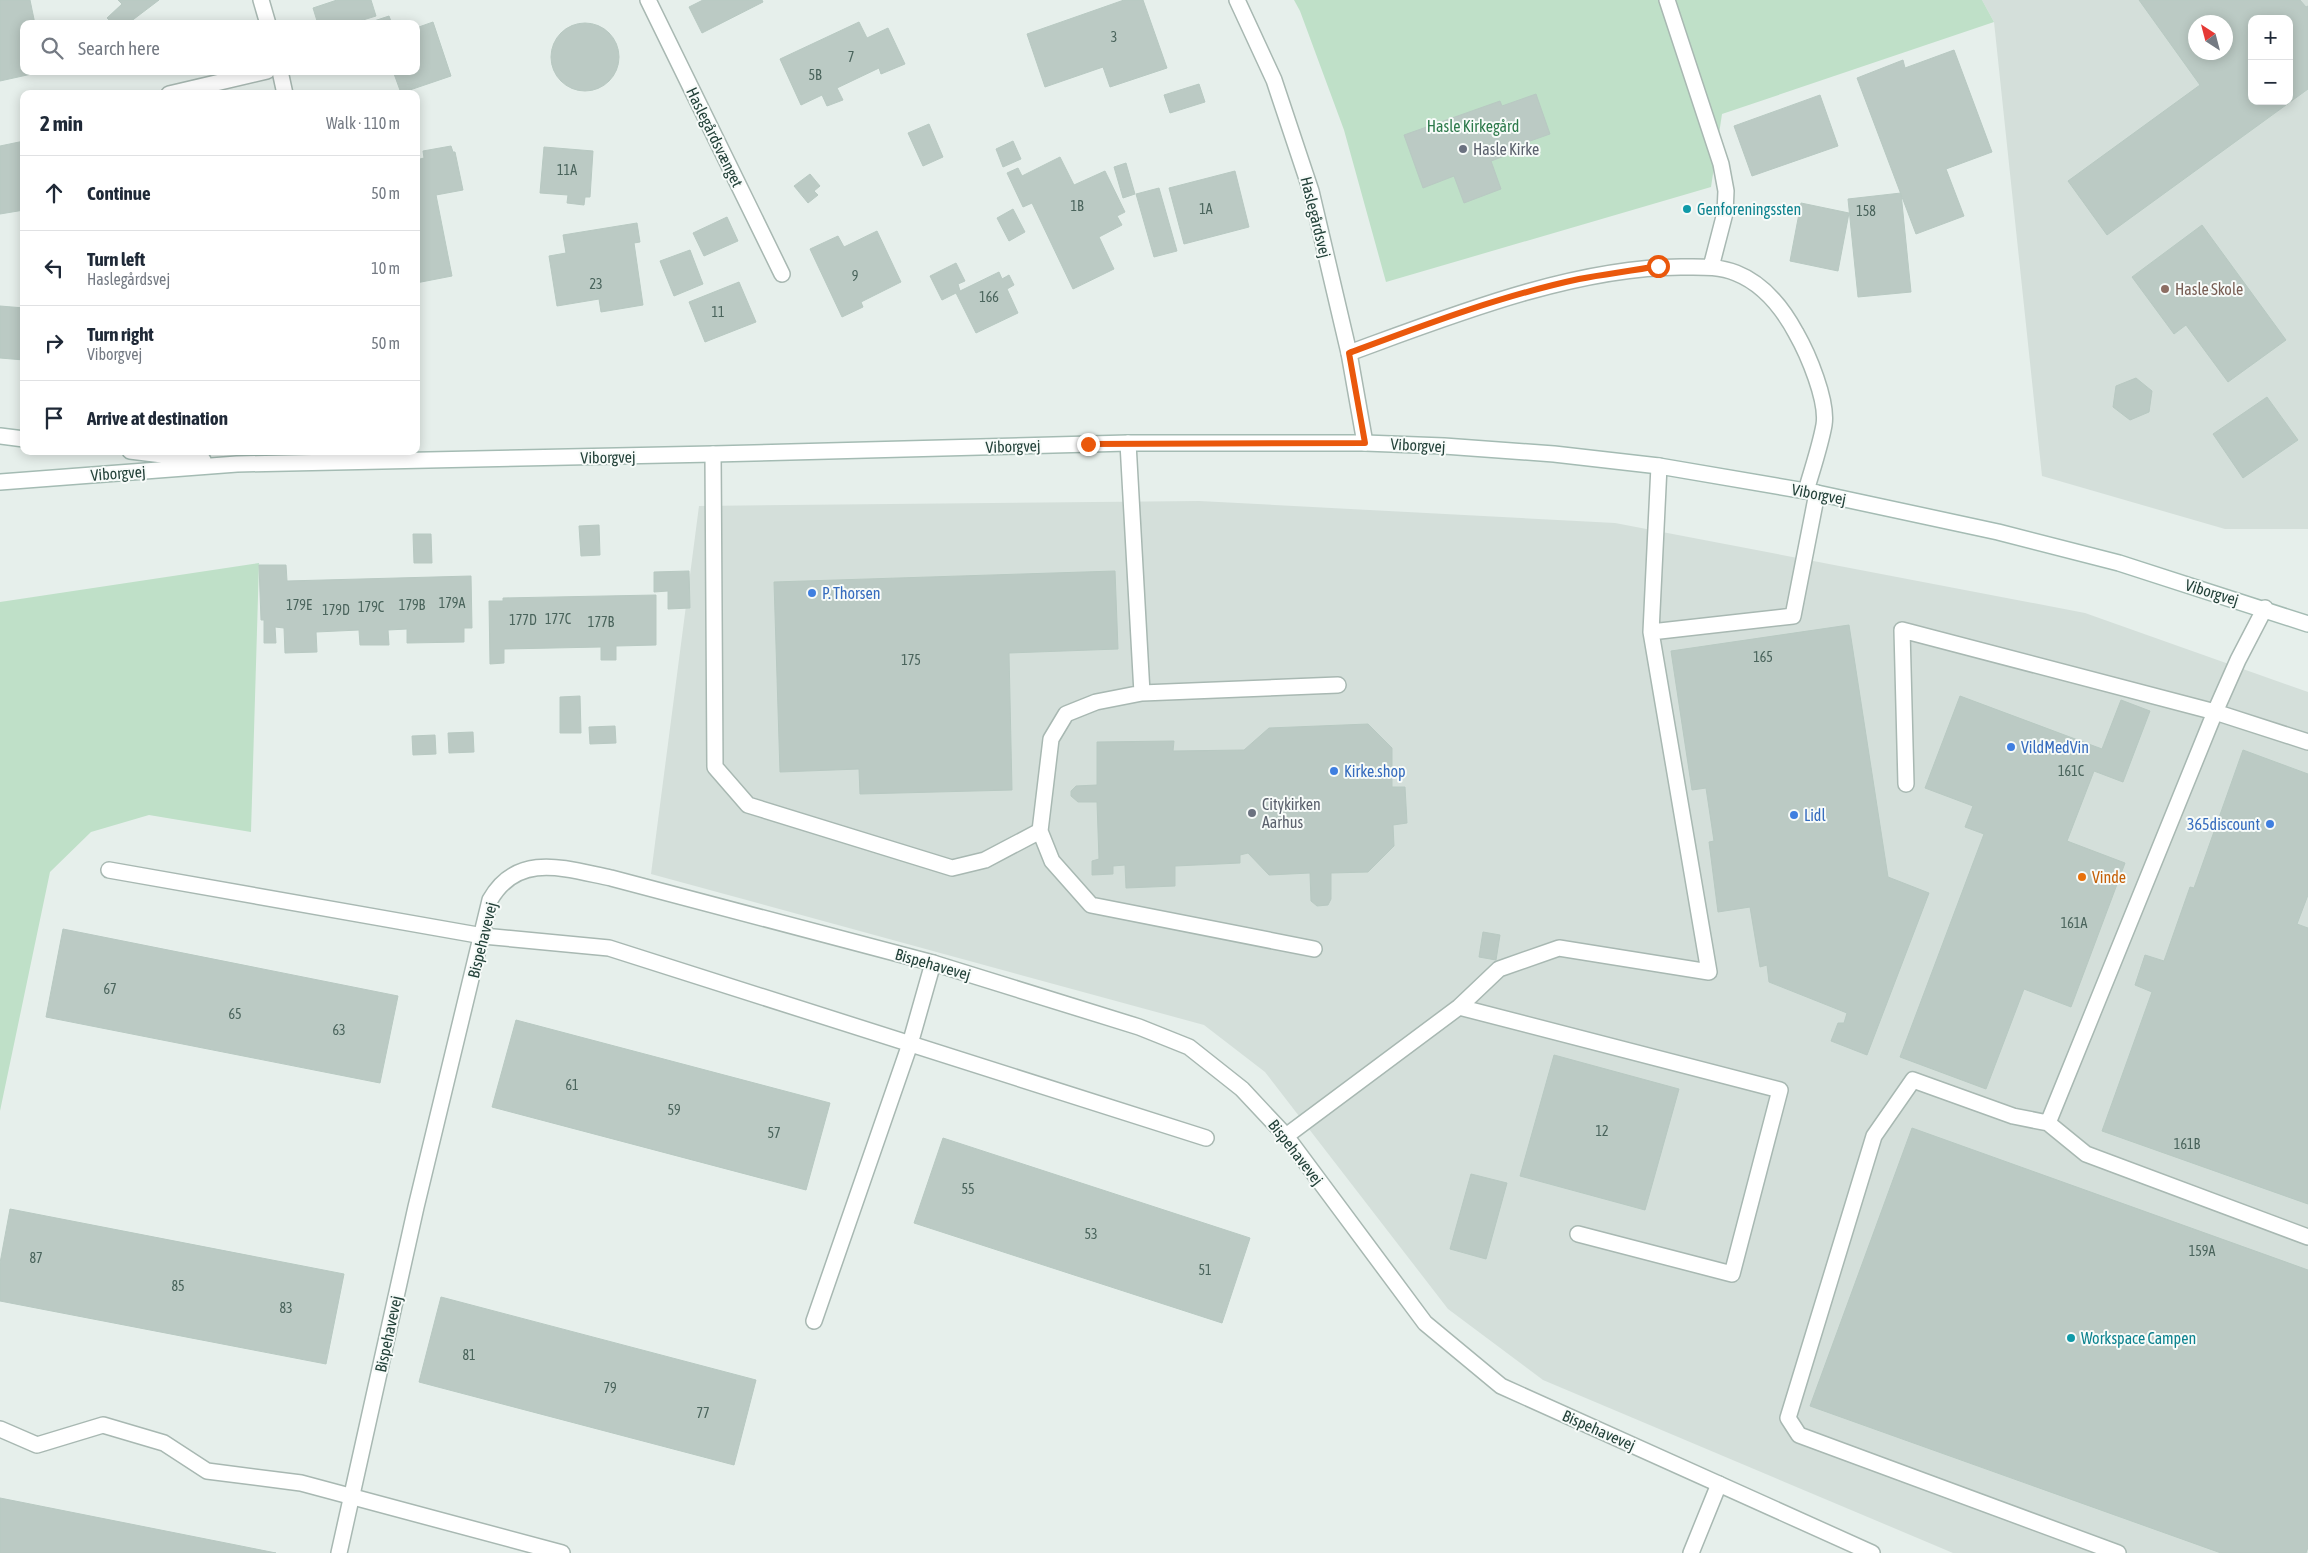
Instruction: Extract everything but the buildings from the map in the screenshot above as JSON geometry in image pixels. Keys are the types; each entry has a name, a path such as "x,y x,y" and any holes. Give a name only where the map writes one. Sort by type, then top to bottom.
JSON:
{"street":[{"path":"261,0 267,20"},
{"name":"Haslegårdsvænget","path":"648,0 782,274"},
{"name":"Haslegårdsvej","path":"1237,0 1274,80 1311,191 1349,353 1365,443"},
{"path":"1667,0 1721,164 1726,191 1724,214 1710,267"},
{"path":"185,90 250,75"},
{"path":"281,75 284,90"},
{"path":"1349,353 1441,319 1579,280 1658,266 1710,267 1735,272 1756,283 1776,304 1806,350 1818,385 1824,424 1793,616 1652,632"},
{"path":"0,436 20,438"},
{"path":"1128,443 1142,693"},
{"name":"Viborgvej","path":"0,482 237,464 1128,443 1365,443 1554,454 1659,466 1812,492 1998,532 2119,562 2265,608 2308,624"},
{"path":"713,454 715,767 748,805 952,868 986,860 1040,831"},
{"name":"Viborgvej","path":"163,455 237,464"},
{"path":"1286,1136 1459,1007 1499,969 1559,948 1709,972 1652,632 1659,466"},
{"path":"2048,1123 2215,712 2238,660 2265,608"},
{"path":"1906,784 1902,630 2215,712 2308,742"},
{"path":"1314,949 1091,905 1052,861 1040,831 1051,739 1066,714 1096,702 1142,693 1338,685"},
{"name":"Bispehavevej","path":"339,1553 416,1207 490,900 499,886 514,874 533,867 557,868 634,884 933,963 1138,1027 1189,1047 1242,1089 1286,1136 1425,1322 1501,1386 1872,1553"},
{"path":"109,870 482,936 609,948 1206,1138"},
{"path":"814,1321 910,1044 933,963"},
{"path":"1459,1007 1780,1090 1732,1274 1578,1234"},
{"path":"2118,1553 1799,1435 1788,1418 1874,1136 1913,1080 2014,1116 2048,1123 2086,1154 2308,1237"},
{"path":"0,1429 37,1445 103,1425 164,1443 207,1471 301,1482 352,1498 562,1553"},
{"path":"1691,1553 1719,1484"}],"shaded area":[{"name":"Hasle Skole","path":"1982,0 2308,0 2308,529 2225,529 2042,476 1994,22"},
{"path":"1199,501 1615,523 2085,613 2308,692 2308,1553 1953,1553 1543,1380 1448,1309 1265,1072 1204,1025 651,874 699,506"}],"green space":[{"name":"Hasle Kirkegård","path":"1294,0 1982,0 1994,22 1722,114 1711,187 1386,282 1344,130 1300,11"},
{"path":"259,563 251,832 149,815 91,832 50,872 0,1111 0,602"}],"place":[{"name":"Hasle Kirke","path":"1463,149"},
{"name":"Genforeningssten","path":"1687,209"},
{"name":"Hasle Skole","path":"2165,289"},
{"name":"P. Thorsen","path":"812,593"},
{"name":"VildMedVin","path":"2011,747"},
{"name":"Kirke.shop","path":"1334,771"},
{"name":"Citykirken Aarhus","path":"1252,813"},
{"name":"Lidl","path":"1794,815"},
{"name":"365discount","path":"2270,824"},
{"name":"Vinde","path":"2082,877"},
{"name":"Workspace Campen","path":"2071,1338"}],"route":[{"path":"1088,444 1365,443 1349,353 1441,319 1519,295 1579,280 1658,266"}]}
